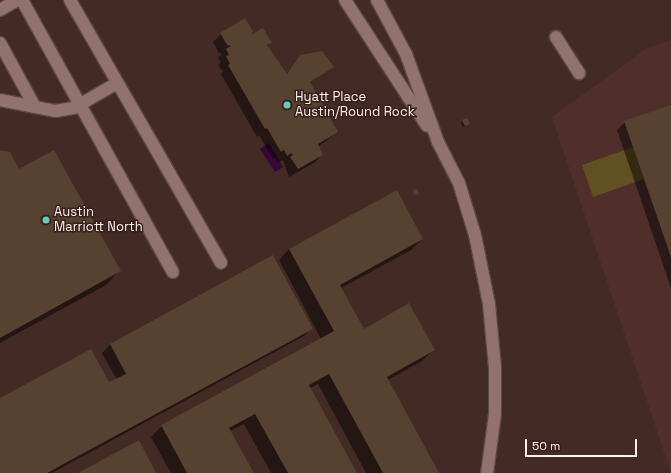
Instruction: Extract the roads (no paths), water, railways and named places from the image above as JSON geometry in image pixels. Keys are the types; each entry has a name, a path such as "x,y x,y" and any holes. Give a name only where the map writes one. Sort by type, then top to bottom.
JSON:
{"street":[{"path":"0,10 17,0"},
{"path":"22,0 173,272"},
{"path":"70,0 221,263"},
{"path":"345,0 438,142 459,183 475,235 489,304 495,367 495,414 487,473"},
{"path":"377,0 406,54 438,142"},
{"path":"556,36 579,73"},
{"path":"0,43 35,107"},
{"path":"0,100 56,111 74,108 117,83"}],"place":[{"name":"Hyatt Place Austin/Round Rock","path":"287,105"},
{"name":"Austin Marriott North","path":"46,220"}]}
